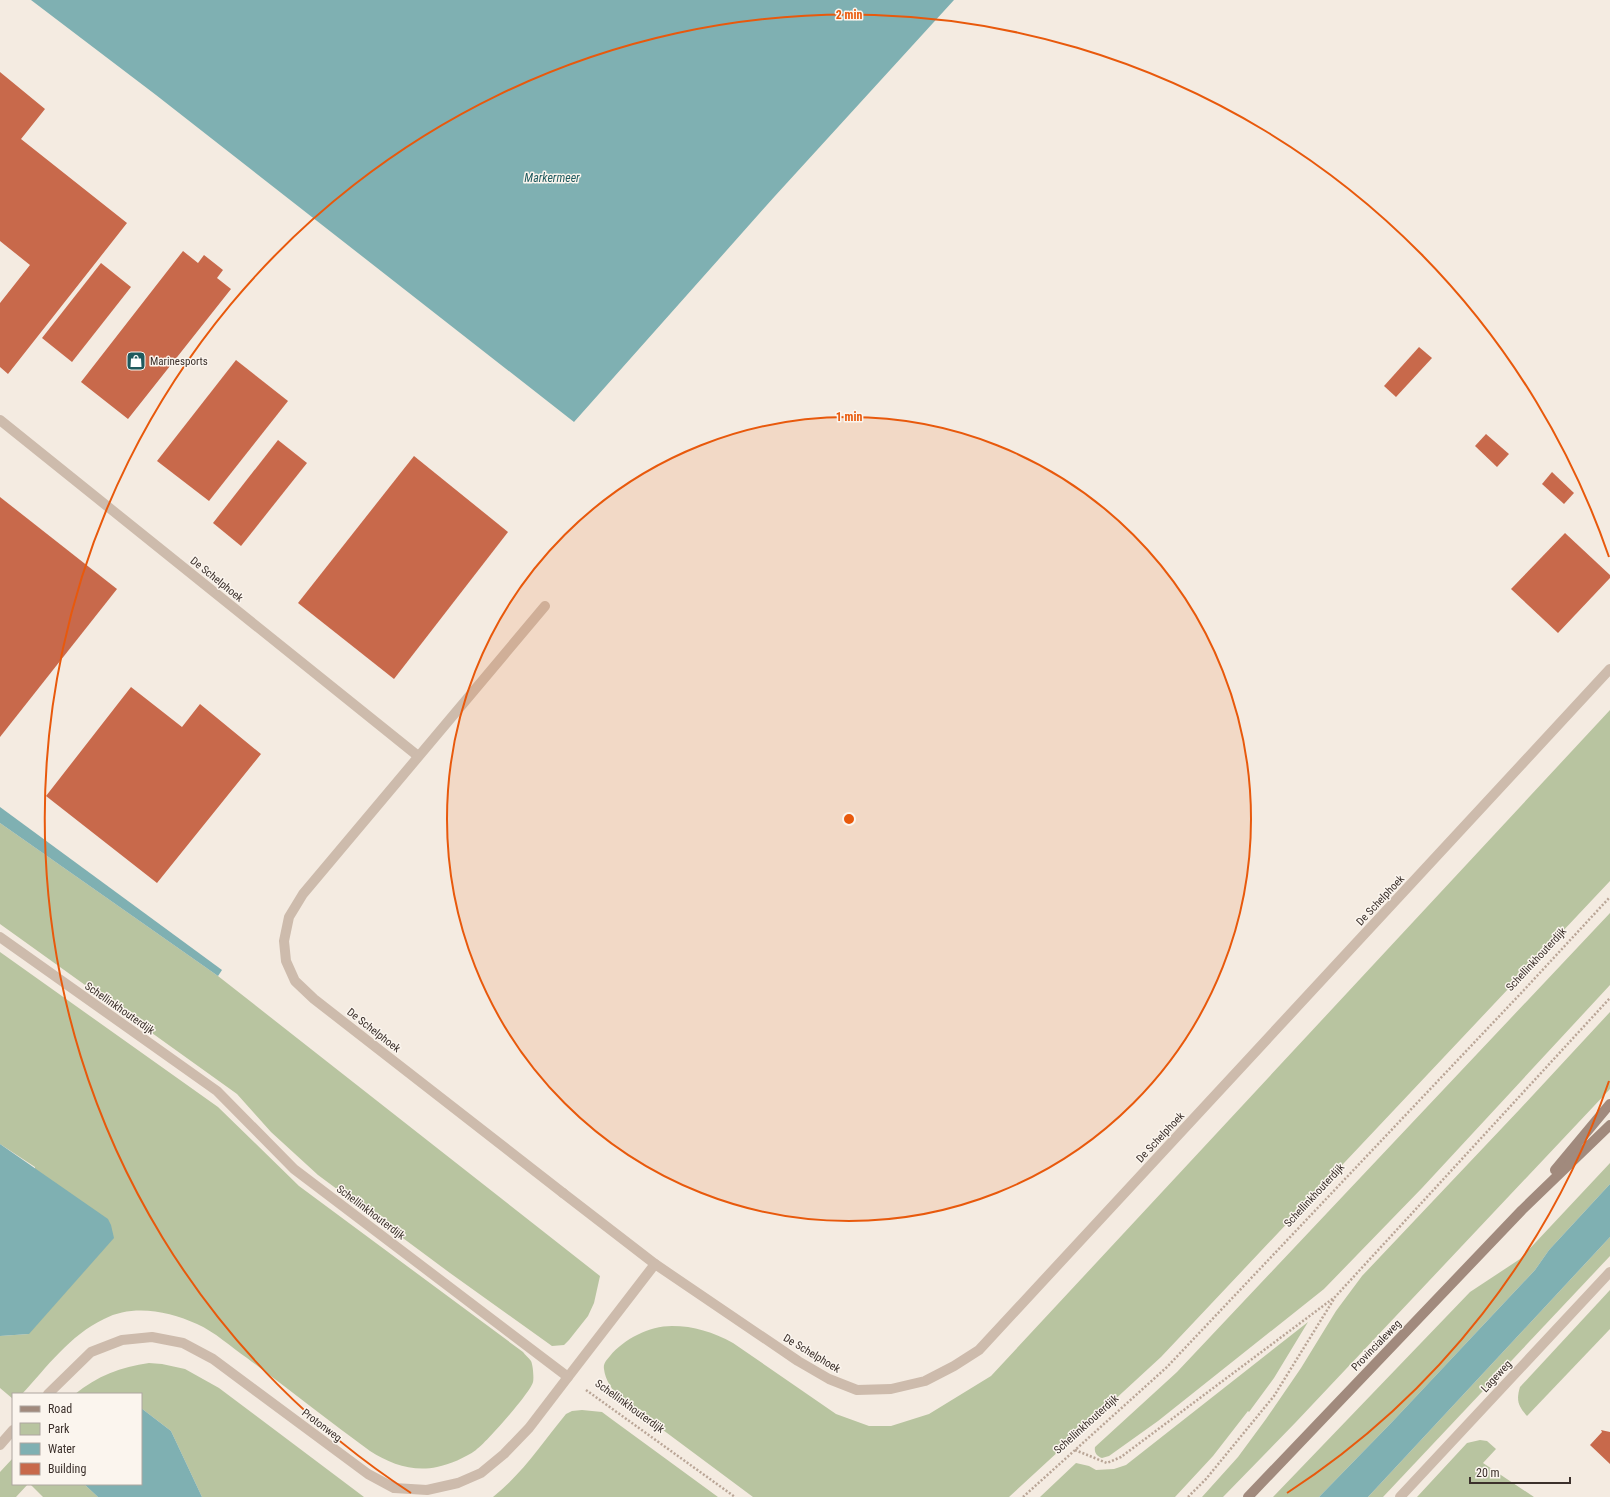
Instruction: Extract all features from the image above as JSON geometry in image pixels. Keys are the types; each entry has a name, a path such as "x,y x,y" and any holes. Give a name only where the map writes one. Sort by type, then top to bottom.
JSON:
{"main road":[{"name":"Provincialeweg","path":"1522,1210 1610,1104"},
{"name":"Provincialeweg","path":"1248,1497 1522,1210 1610,1125"}],"street":[{"name":"De Schelphoek","path":"0,420 418,756"},
{"name":"De Schelphoek","path":"546,606 303,894 289,917 284,941 286,961 295,981 314,999 655,1264 798,1361 829,1380 857,1390 891,1389 925,1381 954,1366 979,1350 1610,669"},
{"name":"Schellinkhouterdijk","path":"0,937 217,1091 294,1169 568,1377"},
{"path":"568,1377 655,1264"},
{"name":"Lageweg","path":"1400,1497 1610,1272"},
{"name":"Protonweg","path":"49,1393 91,1352 122,1340 152,1336 183,1343 213,1358 368,1474 394,1488 427,1490 458,1482 481,1473 504,1454 529,1428 568,1377"},
{"path":"0,1445 12,1431"}],"path":[{"name":"Schellinkhouterdijk","path":"1023,1497 1167,1367 1524,990 1610,897"},
{"path":"1075,1450 1107,1463 1121,1457 1335,1297 1610,998"},
{"path":"1188,1497 1206,1479 1274,1396 1335,1297"},
{"name":"Schellinkhouterdijk","path":"568,1377 735,1497"}],"green space":[{"path":"1610,710 1610,881 1161,1357 1009,1497 753,1497 620,1398 612,1389 606,1377 604,1367 610,1356 622,1344 646,1331 655,1328 672,1326 696,1328 726,1339 836,1414 869,1426 891,1426 929,1414 991,1376"},
{"path":"0,823 218,976 600,1276 594,1303 588,1316 569,1340 564,1345 552,1346 450,1273 318,1175 271,1132 237,1094 0,924"},
{"path":"1610,913 1610,985 1422,1188 1324,1289 1158,1421 1109,1456 1102,1458 1097,1455 1095,1453 1095,1447 1177,1372"},
{"path":"0,952 218,1107 299,1186 523,1352 532,1363 533,1382 525,1396 481,1446 472,1453 437,1467 411,1468 386,1460 370,1451 210,1331 186,1319 162,1313 139,1311 115,1314 80,1334 60,1352 23,1393 12,1393 12,1398 0,1388 0,1336 29,1334 35,1167 0,1144"},
{"path":"1610,1012 1610,1089 1296,1422 1223,1497 1202,1497 1238,1457 1266,1419 1301,1368 1336,1311 1362,1276"},
{"path":"1610,1163 1610,1184 1549,1250 1535,1270 1319,1497 1273,1497 1470,1292 1520,1259"},
{"path":"1610,1237 1610,1256 1383,1497 1368,1497"},
{"path":"1610,1290 1610,1329 1527,1416 1518,1399 1520,1387"},
{"path":"1308,1322 1274,1378 1249,1412 1248,1411 1213,1456 1175,1497 1040,1497 1076,1463 1089,1466 1096,1470 1114,1469 1126,1465"},
{"path":"149,1363 185,1369 219,1388 364,1497 202,1497 171,1431 142,1409 142,1393 76,1393 101,1377 129,1367"},
{"path":"582,1410 602,1412 718,1497 493,1497 523,1468 566,1414 572,1411"},
{"path":"1480,1440 1487,1441 1496,1449 1483,1463 1534,1497 1417,1497 1467,1443"},
{"path":"12,1459 12,1485 27,1485 16,1497 0,1497 0,1472"},
{"path":"31,1485 85,1485 98,1497 43,1497"}],"water":[{"name":"Markermeer","path":"31,0 954,0 775,196 574,422 156,95"},
{"path":"0,807 222,970 218,976 0,823"},
{"path":"0,1144 108,1219 114,1238 29,1334 0,1336"},
{"path":"1610,1184 1610,1237 1368,1497 1319,1497 1535,1270 1549,1250"},
{"path":"142,1409 171,1431 202,1497 98,1497 85,1485 142,1485"}],"building":[{"path":"0,72 45,109 21,139 127,223 8,374 0,367 0,303 30,265 0,241"},
{"path":"183,251 198,263 204,255 223,270 217,278 231,289 128,419 81,382"},
{"path":"101,263 131,287 72,362 42,338"},
{"path":"1419,347 1432,358 1396,397 1384,386"},
{"path":"236,360 288,401 209,501 157,461"},
{"path":"1486,434 1509,454 1497,467 1475,446"},
{"path":"278,440 307,463 241,546 213,523"},
{"path":"414,456 508,532 394,679 298,603"},
{"path":"1552,472 1574,493 1564,504 1542,484"},
{"path":"0,497 117,589 0,737"},
{"path":"1565,533 1610,575 1610,578 1558,633 1511,589"},
{"path":"131,687 182,727 200,704 261,754 157,883 46,796"},
{"path":"1601,1430 1610,1432 1610,1464 1590,1445 1602,1432"}],"place":[{"name":"Marinesports","path":"136,361"}]}
